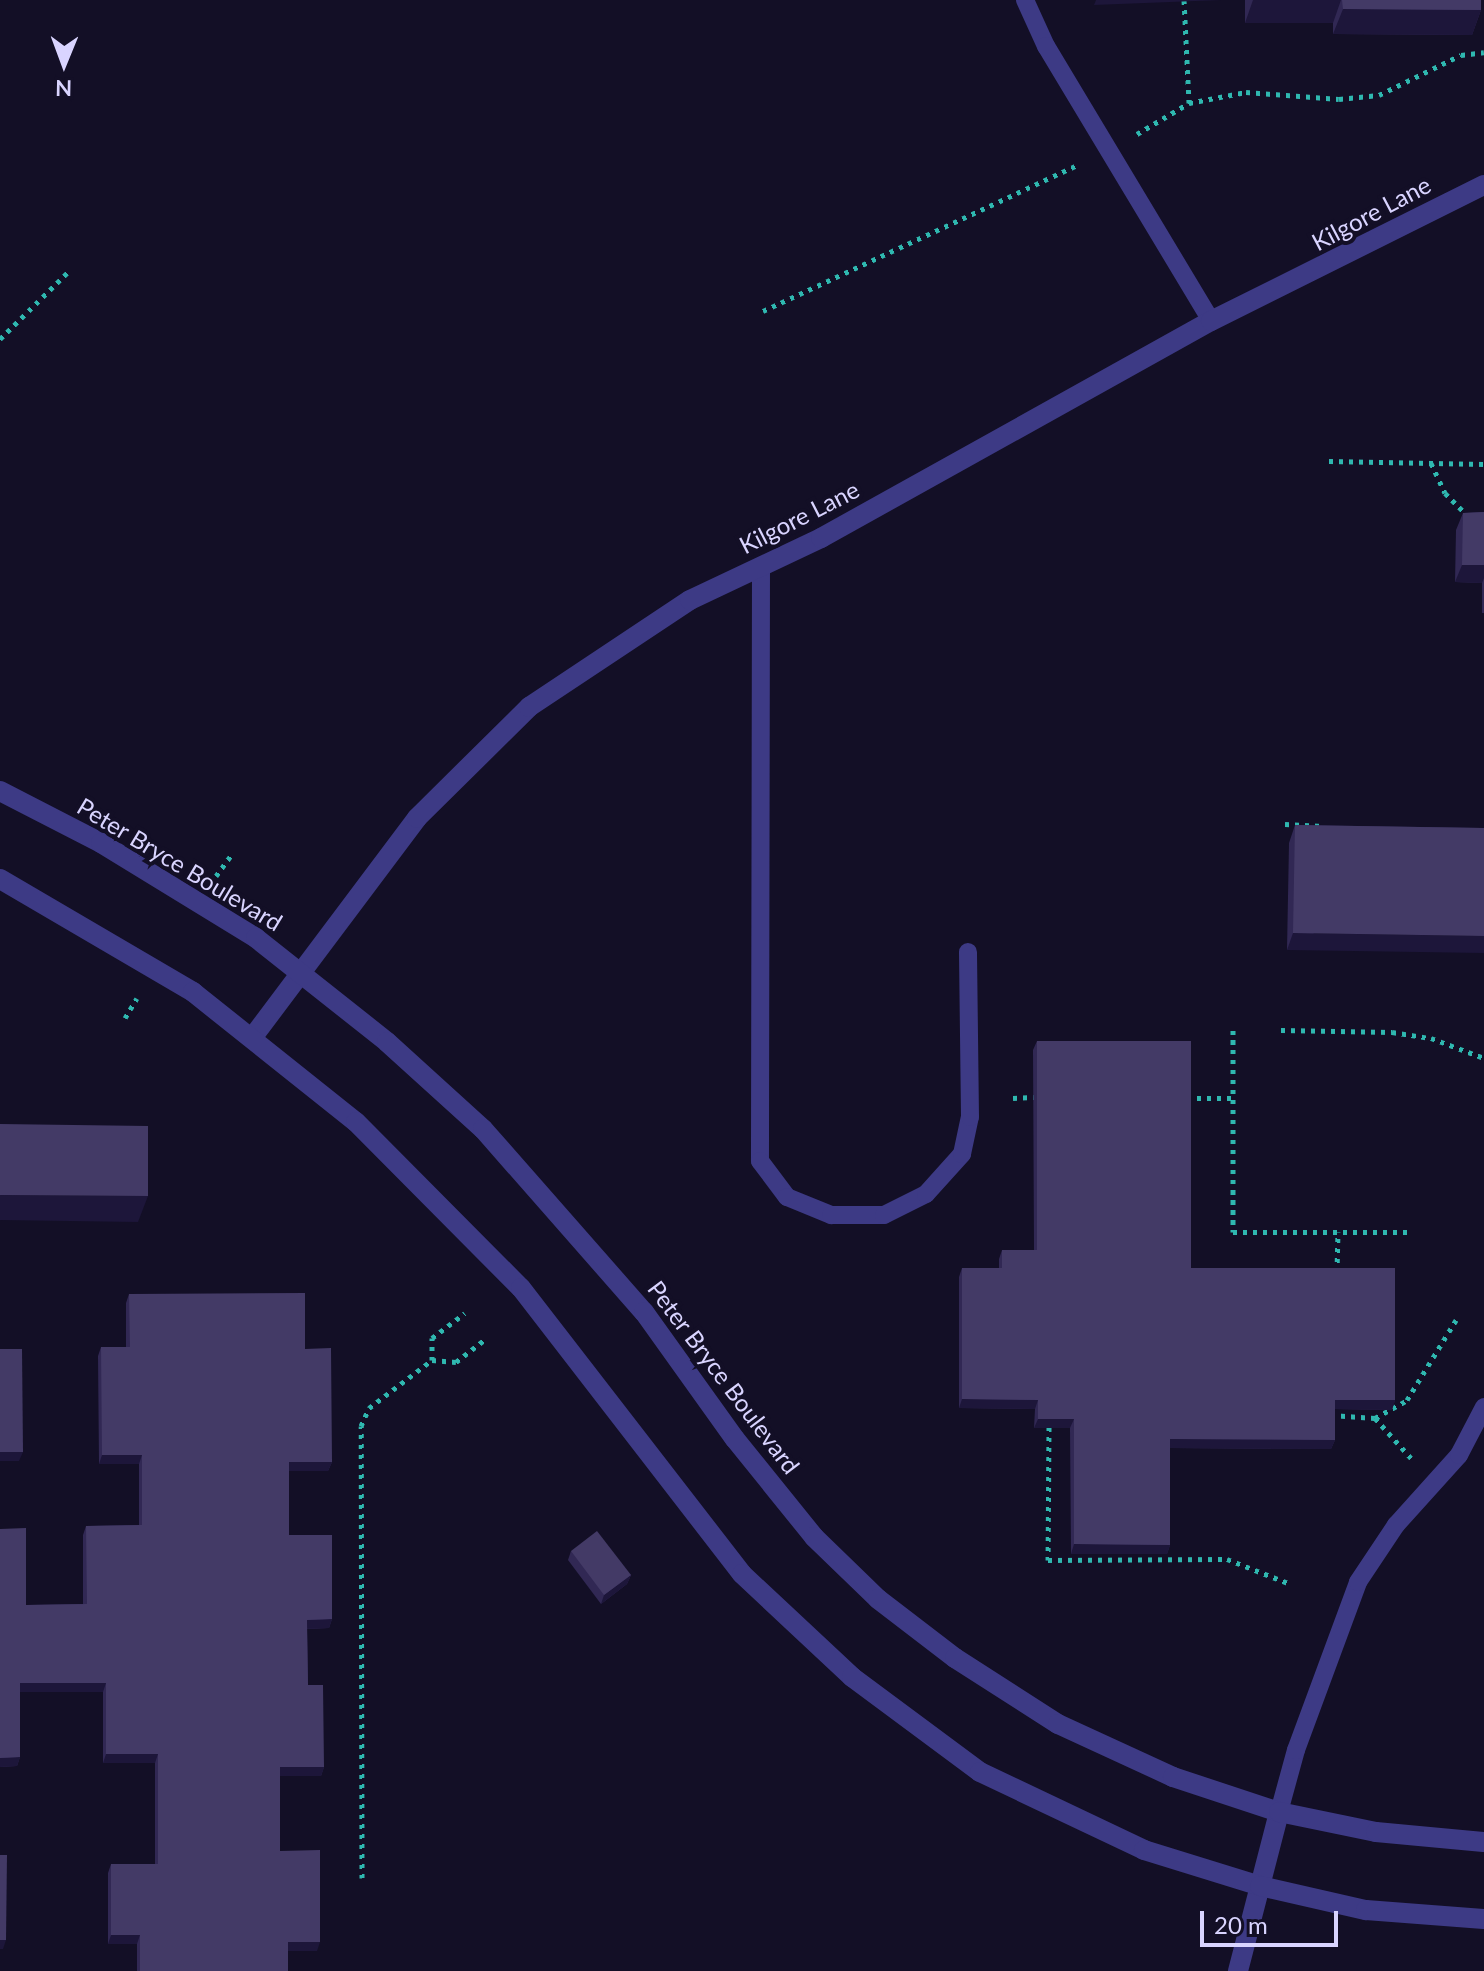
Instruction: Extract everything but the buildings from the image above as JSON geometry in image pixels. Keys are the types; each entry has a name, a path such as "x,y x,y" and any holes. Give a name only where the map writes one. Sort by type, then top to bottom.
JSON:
{"street":[{"name":"Kilgore Lane","path":"252,1038 299,970 417,818 529,707 690,600 821,538 1211,321 1484,185"},
{"name":"Peter Bryce Boulevard","path":"0,791 199,900 299,970 483,1129 644,1312 735,1439 814,1537 878,1599 955,1658 1058,1724 1173,1777 1279,1812 1376,1832 1484,1842"},
{"path":"0,879 155,967 252,1038 356,1122 452,1213 585,1366 742,1574 852,1677 980,1772 1144,1850 1260,1886 1366,1910 1484,1919"},
{"path":"1238,1971 1279,1812"}],"lane":[{"path":"1025,0 1046,46 1211,321"},
{"path":"761,566 760,1161 787,1197 831,1215 884,1215 926,1194 962,1154 970,1117 968,952"},
{"path":"1279,1812 1296,1750 1358,1582 1396,1525 1459,1455 1484,1407"}],"path":[{"path":"1184,0 1189,103"},
{"path":"0,339 70,270"},
{"path":"1329,461 1484,464"},
{"path":"1431,463 1434,476 1471,520 1472,530"},
{"path":"1285,824 1324,826 1323,838"},
{"path":"199,900 232,854"},
{"path":"125,1018 155,967"},
{"path":"1233,1030 1233,1232 1409,1232"},
{"path":"1281,1030 1392,1032 1431,1038 1484,1058"},
{"path":"1013,1098 1034,1097"},
{"path":"1187,1098 1233,1098"},
{"path":"1337,1277 1338,1232"},
{"path":"432,1360 432,1338 465,1313"},
{"path":"1331,1415 1375,1418 1407,1400 1456,1320"},
{"path":"362,1878 361,1426 369,1408 432,1360 456,1362 487,1338"},
{"path":"1375,1418 1411,1458"},
{"path":"1049,1427 1048,1560 1227,1559 1288,1583"}]}
